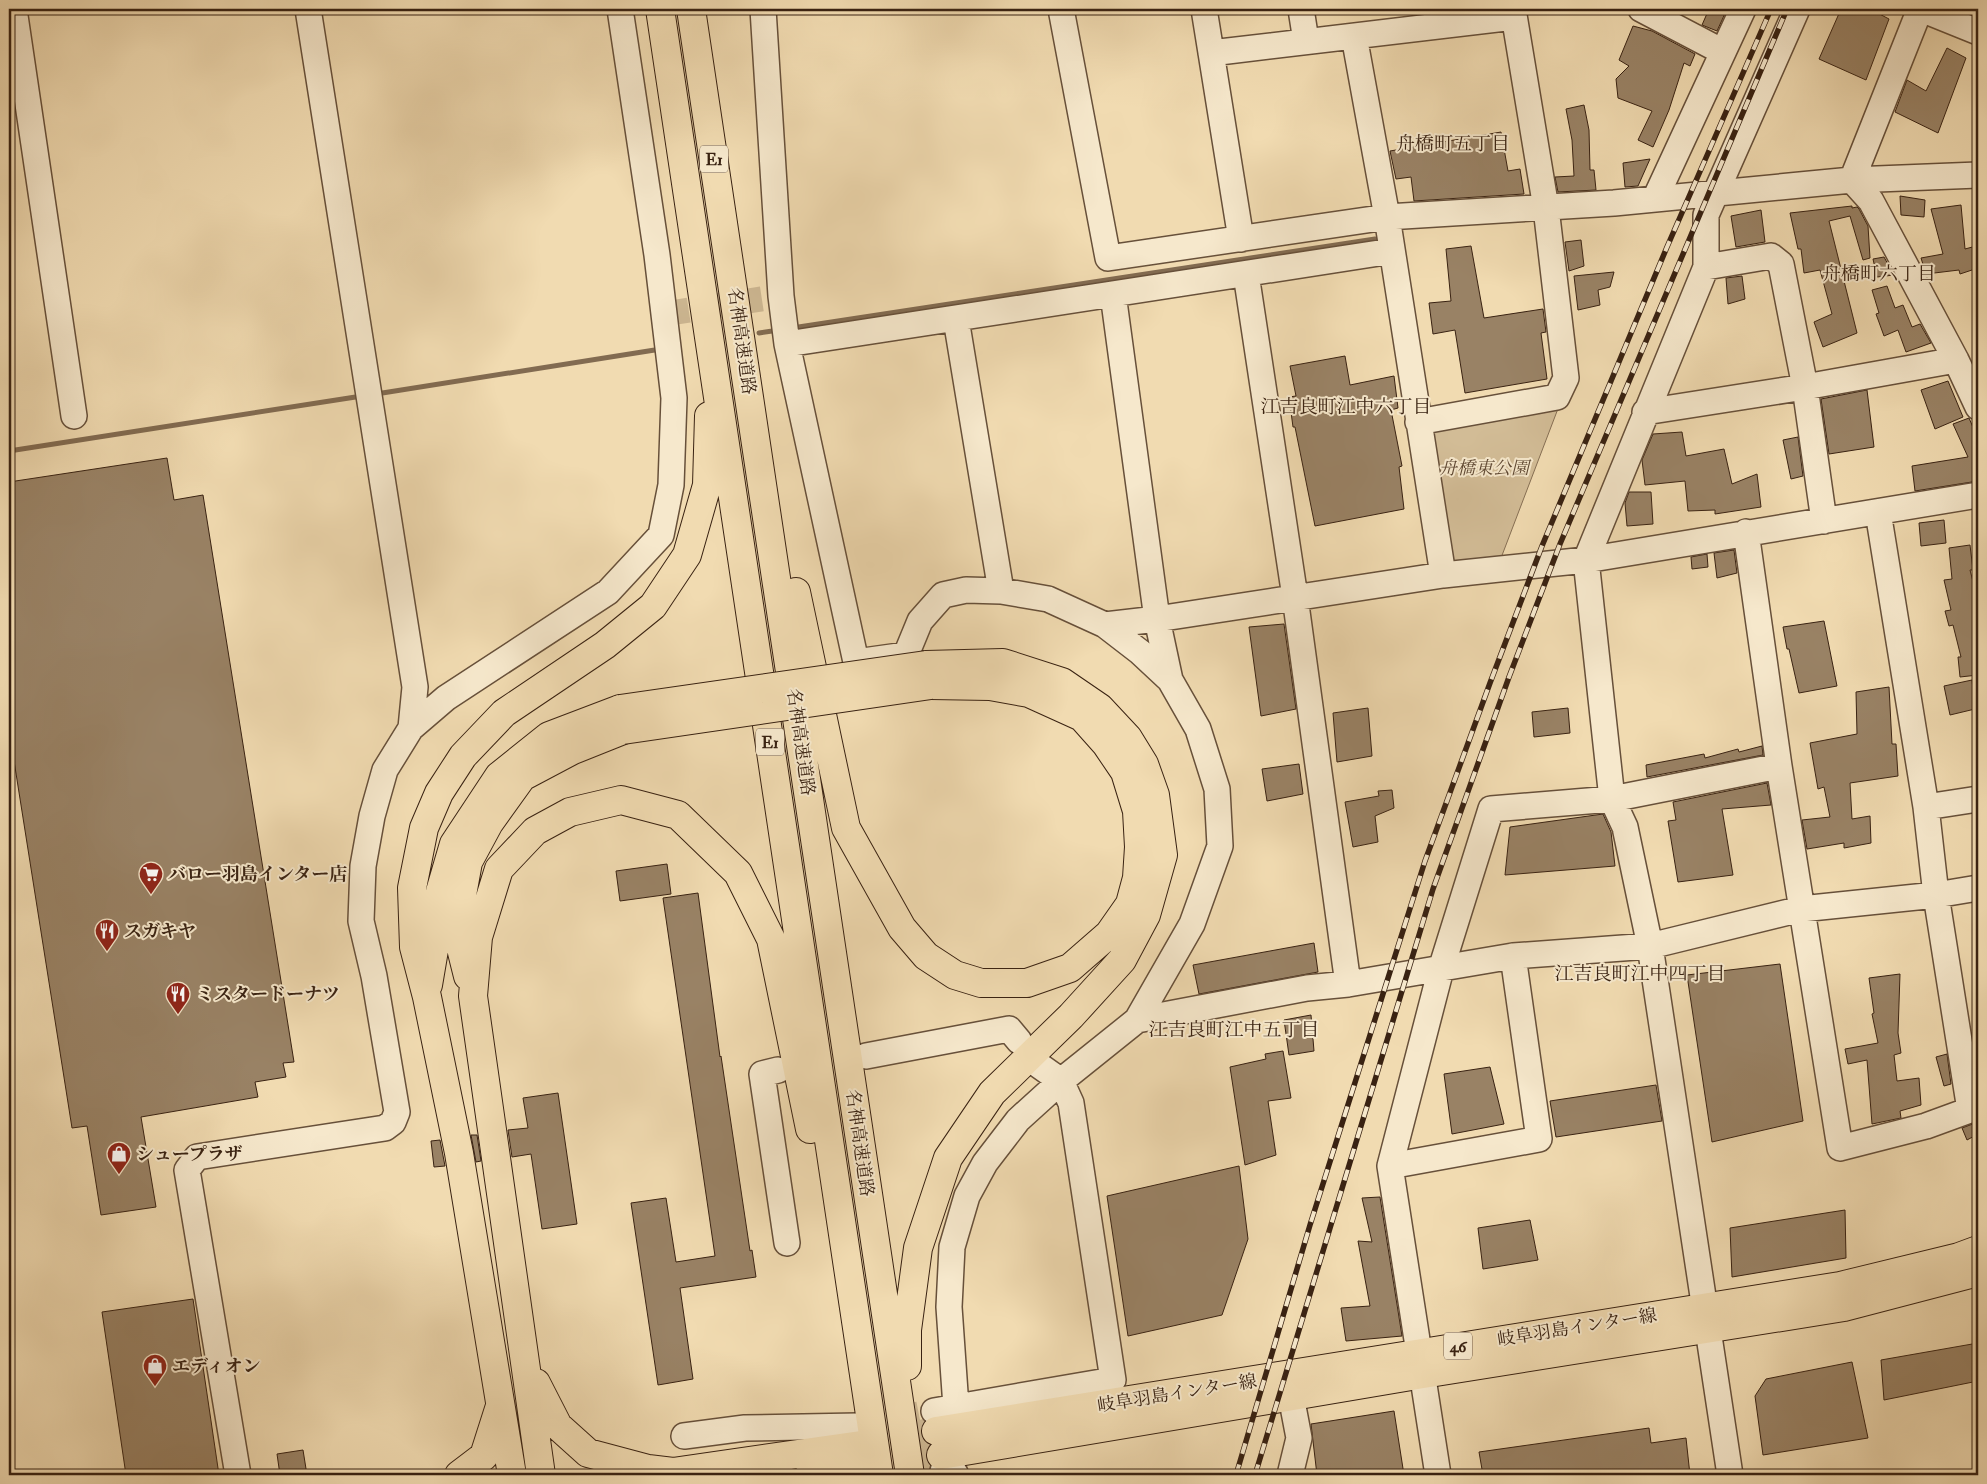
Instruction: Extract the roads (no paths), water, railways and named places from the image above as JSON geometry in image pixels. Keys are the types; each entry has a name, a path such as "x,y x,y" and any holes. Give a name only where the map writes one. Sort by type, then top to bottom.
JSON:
{"main road":[{"name":"名神高速道路","path":"660,9 711,342 867,1447"},
{"name":"名神高速道路","path":"691,9 910,1475"},
{"path":"737,309 846,828 902,928 926,956 955,975 981,983 1026,983 1070,968 1109,934 1130,904 1137,878 1140,846 1138,811 1125,772 1106,744 1082,717 1029,693 929,675"},
{"path":"512,1475 458,1153 427,997 414,947 412,888 424,828 439,793 463,756 504,714 605,645 653,606 687,555 707,485 711,342"},
{"path":"427,997 436,938 440,892 454,844 499,776 550,736 621,720 1003,663 1062,682 1100,708 1128,738 1144,764 1155,795 1163,855 1146,915 1122,960 1072,1016 992,1093 948,1158 918,1248 907,1330 906,1447"},
{"path":"541,1475 473,996 456,928 468,862 485,831 522,778 573,750 621,720"},
{"path":"473,996 478,937 499,869 535,831 570,812 621,800 678,815 738,873 771,939 867,1447"},
{"name":"岐阜羽島インター線","path":"944,1442 1102,1394 1421,1363 1706,1317 1960,1257 1978,1250"},
{"name":"岐阜羽島インター線","path":"1706,1317 1844,1307 1978,1272"},
{"name":"岐阜羽島インター線","path":"944,1442 1291,1396 1421,1363"},
{"path":"526,1364 558,1426 588,1453 663,1474 867,1447"},
{"path":"459,1475 484,1456 500,1406"},
{"path":"809,1475 867,1447"}],"street":[{"path":"14,9 74,416"},
{"path":"308,9 370,392 415,687 411,728"},
{"path":"238,1475 187,1170 197,1157 385,1128 393,1122 397,1112 374,976 361,921 363,866 372,816 385,770 411,728 446,698 608,592 661,535 671,485 674,398 658,255 620,9"},
{"path":"763,9 786,334 856,662 906,655 920,621 943,595 966,590 1001,591 1048,599 1105,625 1140,652 1170,680 1198,729 1217,790 1220,846 1192,924 1137,1020 1061,1081 1018,1120 985,1164 967,1196 952,1248 948,1307 944,1442"},
{"path":"1061,9 1108,258 1392,251"},
{"path":"1204,9 1247,256 1348,984"},
{"path":"1301,9 1306,42"},
{"path":"1641,9 1723,52"},
{"path":"1655,199 1743,9"},
{"path":"1730,1475 1650,946 1625,827 1612,799 1586,560 1706,266 1706,215 1797,9"},
{"path":"1852,180 1921,9 1978,32"},
{"path":"1212,52 1354,36 1513,13 1546,208 1566,378 1557,396 1418,422"},
{"path":"1354,36 1387,217 1443,575"},
{"path":"786,334 956,319 1114,294 1387,217 1546,208 1852,180 1978,175"},
{"path":"1852,180 1871,201 1956,360 1978,407"},
{"path":"1706,266 1771,256 1781,264 1805,387 1824,521"},
{"path":"1114,294 1157,619 1170,680"},
{"path":"956,319 1001,591"},
{"path":"1645,412 1805,387 1956,360"},
{"path":"1105,625 1157,619 1443,575 1586,560 1978,495"},
{"path":"1746,532 1779,766 1840,1148 1926,1126 1974,1108 1936,895 1926,807 1878,512"},
{"path":"1438,1475 1390,1166 1441,969 1491,808 1612,799 1779,766"},
{"path":"1926,807 1978,799"},
{"path":"1137,1020 1307,988 1348,984 1513,956 1650,946 1801,909 1936,895 1978,888"},
{"path":"1390,1166 1539,1139 1513,956"},
{"path":"866,1056 1009,1029 1019,1041"},
{"path":"1037,1064 1061,1081 1071,1103 1114,1380 1102,1394"},
{"path":"778,1070 762,1074 787,1243"},
{"path":"1290,1475 1299,1438 1291,1396"},
{"path":"684,1436 745,1428 867,1447"}],"waterway":[{"path":"792,328 1375,239"},
{"path":"759,333 779,330"},
{"path":"376,394 661,349"},
{"path":"9,451 362,396"}],"tunnel":[{"path":"664,314 781,296"},
{"path":"858,1426 934,1411"},
{"path":"861,1445 936,1431"},
{"path":"863,1466 941,1455"},
{"path":"917,1475 943,1471"}],"railway":[{"path":"1236,1475 1310,1225 1425,861 1542,546 1667,247 1771,9"},
{"path":"1255,1475 1433,889 1509,677 1560,544 1787,9"}],"place":[{"name":"バロー羽島インター店","path":"151,895"},
{"name":"スガキヤ","path":"107,952"},
{"name":"ミスタードーナツ","path":"178,1015"},
{"name":"シュープラザ","path":"119,1175"},
{"name":"エディオン","path":"155,1387"}],"district":[{"name":"舟橋町五丁目","path":"1453,143"},
{"name":"舟橋町六丁目","path":"1879,273"},
{"name":"江吉良町江中六丁目","path":"1346,406"},
{"name":"江吉良町江中四丁目","path":"1640,973"},
{"name":"江吉良町江中五丁目","path":"1234,1029"}],"park label":[{"name":"舟橋東公園","path":"1484,468"}]}
